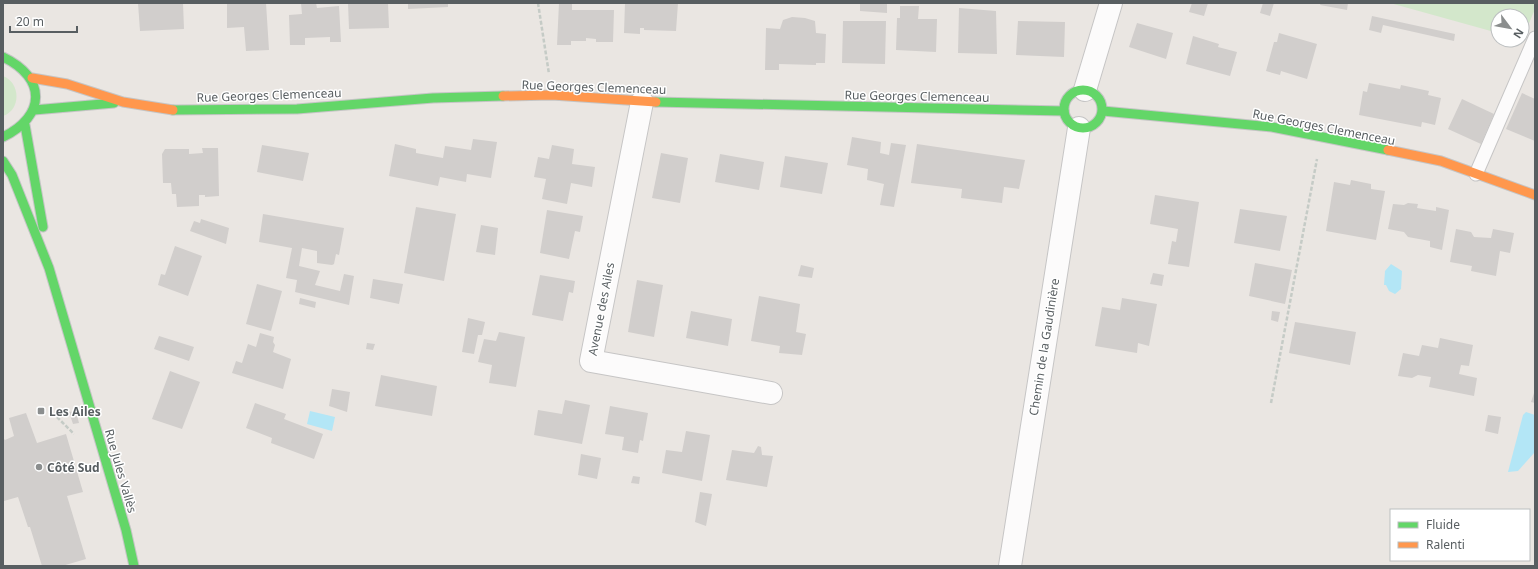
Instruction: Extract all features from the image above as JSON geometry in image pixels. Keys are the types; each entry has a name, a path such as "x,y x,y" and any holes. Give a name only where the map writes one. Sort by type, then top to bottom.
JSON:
{"street":[{"path":"1084,90 1111,3"},
{"path":"3,57 15,61 32,78 36,100 34,110 25,125 14,134 3,137"},
{"name":"Rue Georges Clemenceau","path":"32,78 67,84 123,102 172,110 297,109 433,98 552,95 642,102 1064,111"},
{"path":"1078,90 1084,90 1097,95 1101,100 1103,111 1097,123 1092,127 1079,128 1068,121 1064,111 1068,98 1078,90"},
{"name":"Rue Georges Clemenceau","path":"34,110 123,102"},
{"name":"Avenue des Ailes","path":"642,102 591,361 770,393"},
{"name":"Rue Georges Clemenceau","path":"1103,111 1272,127 1441,161 1535,195"},
{"name":"Rue Jules Vallès","path":"25,125 49,268"},
{"name":"Chemin de la Gaudinière","path":"1010,566 1079,128"},
{"name":"Rue Jules Vallès","path":"3,162 12,175 49,268 126,530 134,566"}],"lane":[{"path":"1476,174 1535,38"}],"path":[{"path":"538,3 552,95"},
{"path":"1271,403 1321,137"},
{"path":"57,417 77,436"}],"green space":[{"path":"1390,3 1535,3 1535,9 1530,21 1530,8 1490,8 1490,31"},
{"path":"3,76 9,79 16,90 16,103 9,113 3,116"}],"water":[{"path":"1391,264 1402,271 1401,289 1395,294 1389,291 1386,285 1384,285 1385,271"},
{"path":"310,411 335,417 332,431 307,424"},
{"path":"1526,412 1535,415 1535,452 1518,471 1508,472 1523,415"}],"building":[{"path":"138,3 183,3 184,29 140,31"},
{"path":"266,3 269,50 246,51 244,27 227,28 227,4"},
{"path":"301,3 316,3 317,8 339,6 341,42 330,42 330,37 305,38 305,45 290,45 289,15 302,14"},
{"path":"348,3 388,3 389,28 349,29"},
{"path":"408,3 448,3 448,7 408,9"},
{"path":"559,3 572,4 572,10 614,10 613,42 596,42 596,39 586,38 586,41 571,41 571,45 557,45"},
{"path":"625,3 678,3 676,31 644,30 644,28 640,28 640,34 624,33"},
{"path":"860,3 887,3 887,13 860,11"},
{"path":"1192,3 1208,3 1204,16 1189,12"},
{"path":"1263,3 1274,3 1270,16 1260,13"},
{"path":"1321,3 1348,3 1347,10 1320,5"},
{"path":"900,6 919,6 918,19 937,19 936,52 896,50 897,18 900,18"},
{"path":"959,8 996,11 997,54 958,53"},
{"path":"1372,16 1455,34 1454,41 1383,25 1381,33 1369,30"},
{"path":"792,17 805,18 815,21 816,33 826,34 825,63 816,63 816,65 779,64 779,70 765,70 766,28 780,29 783,20"},
{"path":"843,21 886,21 885,64 842,63"},
{"path":"1018,21 1065,22 1064,57 1016,55"},
{"path":"1137,23 1173,33 1166,59 1129,47"},
{"path":"1279,33 1317,44 1307,79 1281,71 1280,75 1266,71 1274,42 1277,42"},
{"path":"1193,36 1219,44 1218,47 1237,52 1230,76 1186,64"},
{"path":"1369,83 1400,89 1401,85 1429,91 1428,95 1441,98 1435,125 1422,122 1421,127 1359,115 1363,91 1367,92"},
{"path":"1522,93 1535,99 1535,141 1506,129"},
{"path":"1462,99 1494,114 1481,144 1448,129"},
{"path":"852,137 881,142 880,153 889,155 891,143 906,145 894,207 880,205 884,184 867,180 868,169 847,165"},
{"path":"473,139 497,142 491,178 467,174 466,182 440,177 438,186 389,176 395,144 416,149 416,153 443,158 445,146 471,150"},
{"path":"917,144 1025,160 1019,189 1004,187 1002,203 961,198 962,189 911,183"},
{"path":"262,145 309,153 303,181 257,172"},
{"path":"552,145 574,149 572,164 595,167 592,187 571,183 567,204 542,199 546,179 534,177 538,157 549,159"},
{"path":"202,148 218,148 219,196 205,197 205,195 199,195 199,206 177,207 176,194 172,194 171,183 163,183 162,154 165,149 189,149 189,154 203,153"},
{"path":"661,153 688,158 680,203 652,198"},
{"path":"720,154 764,162 759,190 715,182"},
{"path":"785,156 828,163 822,194 780,187"},
{"path":"1351,180 1371,184 1371,189 1385,191 1376,240 1326,231 1334,182 1350,185"},
{"path":"1155,195 1199,202 1189,267 1168,264 1172,241 1176,242 1178,229 1150,224"},
{"path":"1408,203 1418,204 1417,208 1436,211 1436,207 1449,210 1442,250 1430,247 1430,241 1408,237 1404,232 1388,229 1393,204 1404,205"},
{"path":"416,207 456,214 444,281 404,273"},
{"path":"1240,209 1287,216 1280,251 1234,243"},
{"path":"547,210 583,216 580,232 575,231 569,259 540,253"},
{"path":"263,214 344,228 339,255 336,254 334,264 317,263 317,251 302,248 299,266 320,271 315,285 340,291 344,274 354,276 349,305 295,292 297,280 286,278 292,248 259,242"},
{"path":"201,219 229,228 226,244 190,231 194,221 200,223"},
{"path":"481,225 498,228 495,255 476,252"},
{"path":"1456,229 1471,232 1474,237 1491,238 1493,229 1514,233 1510,253 1500,251 1496,276 1471,271 1472,266 1450,262"},
{"path":"175,246 202,256 188,296 158,285 161,274 165,275"},
{"path":"1255,263 1292,270 1285,304 1249,296"},
{"path":"801,265 814,268 812,278 798,276"},
{"path":"1153,273 1164,275 1162,286 1150,284"},
{"path":"540,275 575,281 573,293 569,292 563,321 532,315"},
{"path":"373,279 403,284 399,304 370,298"},
{"path":"637,280 663,285 654,337 628,332"},
{"path":"257,284 282,291 271,331 246,324"},
{"path":"759,296 800,304 796,332 806,334 802,355 779,353 780,346 751,341"},
{"path":"300,298 316,302 315,308 299,304"},
{"path":"1122,298 1157,304 1149,346 1138,343 1137,353 1095,346 1102,307 1120,310"},
{"path":"691,311 732,319 728,346 686,338"},
{"path":"1272,311 1280,312 1278,322 1271,320"},
{"path":"468,318 485,322 482,335 478,335 474,354 462,352"},
{"path":"1295,322 1356,332 1350,365 1289,353"},
{"path":"499,332 525,337 516,387 489,383 492,365 478,362 484,339 496,341"},
{"path":"260,333 274,337 273,342 275,345 273,352 291,359 283,389 232,373 236,361 242,363 248,344 256,347"},
{"path":"159,336 194,347 189,361 154,349"},
{"path":"1440,338 1473,345 1469,366 1461,365 1459,374 1477,378 1474,396 1429,387 1431,377 1418,375 1412,378 1398,376 1403,353 1419,356 1422,345 1438,348"},
{"path":"367,343 375,344 373,350 366,349"},
{"path":"170,371 200,382 182,429 152,419"},
{"path":"381,375 437,386 432,416 375,406"},
{"path":"332,389 350,392 347,412 329,406"},
{"path":"1535,390 1535,403 1531,402"},
{"path":"565,400 590,405 582,444 534,435 538,410 562,414"},
{"path":"255,403 286,414 284,419 323,434 314,459 271,443 272,438 246,428"},
{"path":"610,406 648,413 643,441 640,440 638,453 622,450 624,437 605,434"},
{"path":"76,411 79,423 73,424 69,412"},
{"name":"Côté Sud","path":"26,413 37,443 66,434 83,492 67,496 86,559 62,566 42,566 30,527 28,527 18,497 4,501 3,438 5,440 14,436 9,418"},
{"path":"1488,415 1501,417 1498,434 1485,431"},
{"path":"686,431 710,435 702,481 662,473 666,450 682,452"},
{"path":"758,446 761,447 762,455 773,456 767,487 726,480 732,450 754,453"},
{"path":"581,454 601,458 597,479 578,475"},
{"path":"633,476 640,477 639,484 631,483"},
{"path":"700,492 712,494 706,526 695,522"}],"traffic: fast":[{"path":"3,57 28,75 34,86 36,97 33,108 27,119 3,137"},
{"path":"1079,90 1087,90 1097,95 1101,102 1102,109 1101,116 1097,123 1087,128 1079,128 1069,123 1067,120 1064,113 1064,105 1069,95 1072,93 1079,90"},
{"path":"173,110 297,109 433,98 503,96"},
{"path":"656,102 1064,111"},
{"path":"34,110 114,103"},
{"path":"1103,111 1272,127 1388,150"},
{"path":"25,125 43,227"},
{"path":"3,161 12,175 49,268 126,530 134,566"}],"traffic: slow":[{"path":"32,78 67,84 123,102 173,110"},
{"path":"503,96 552,95 656,102"},
{"path":"1388,150 1441,161 1535,195"}],"place":[{"name":"Les Ailes","path":"41,411"},
{"name":"Côté Sud","path":"39,467"}]}
